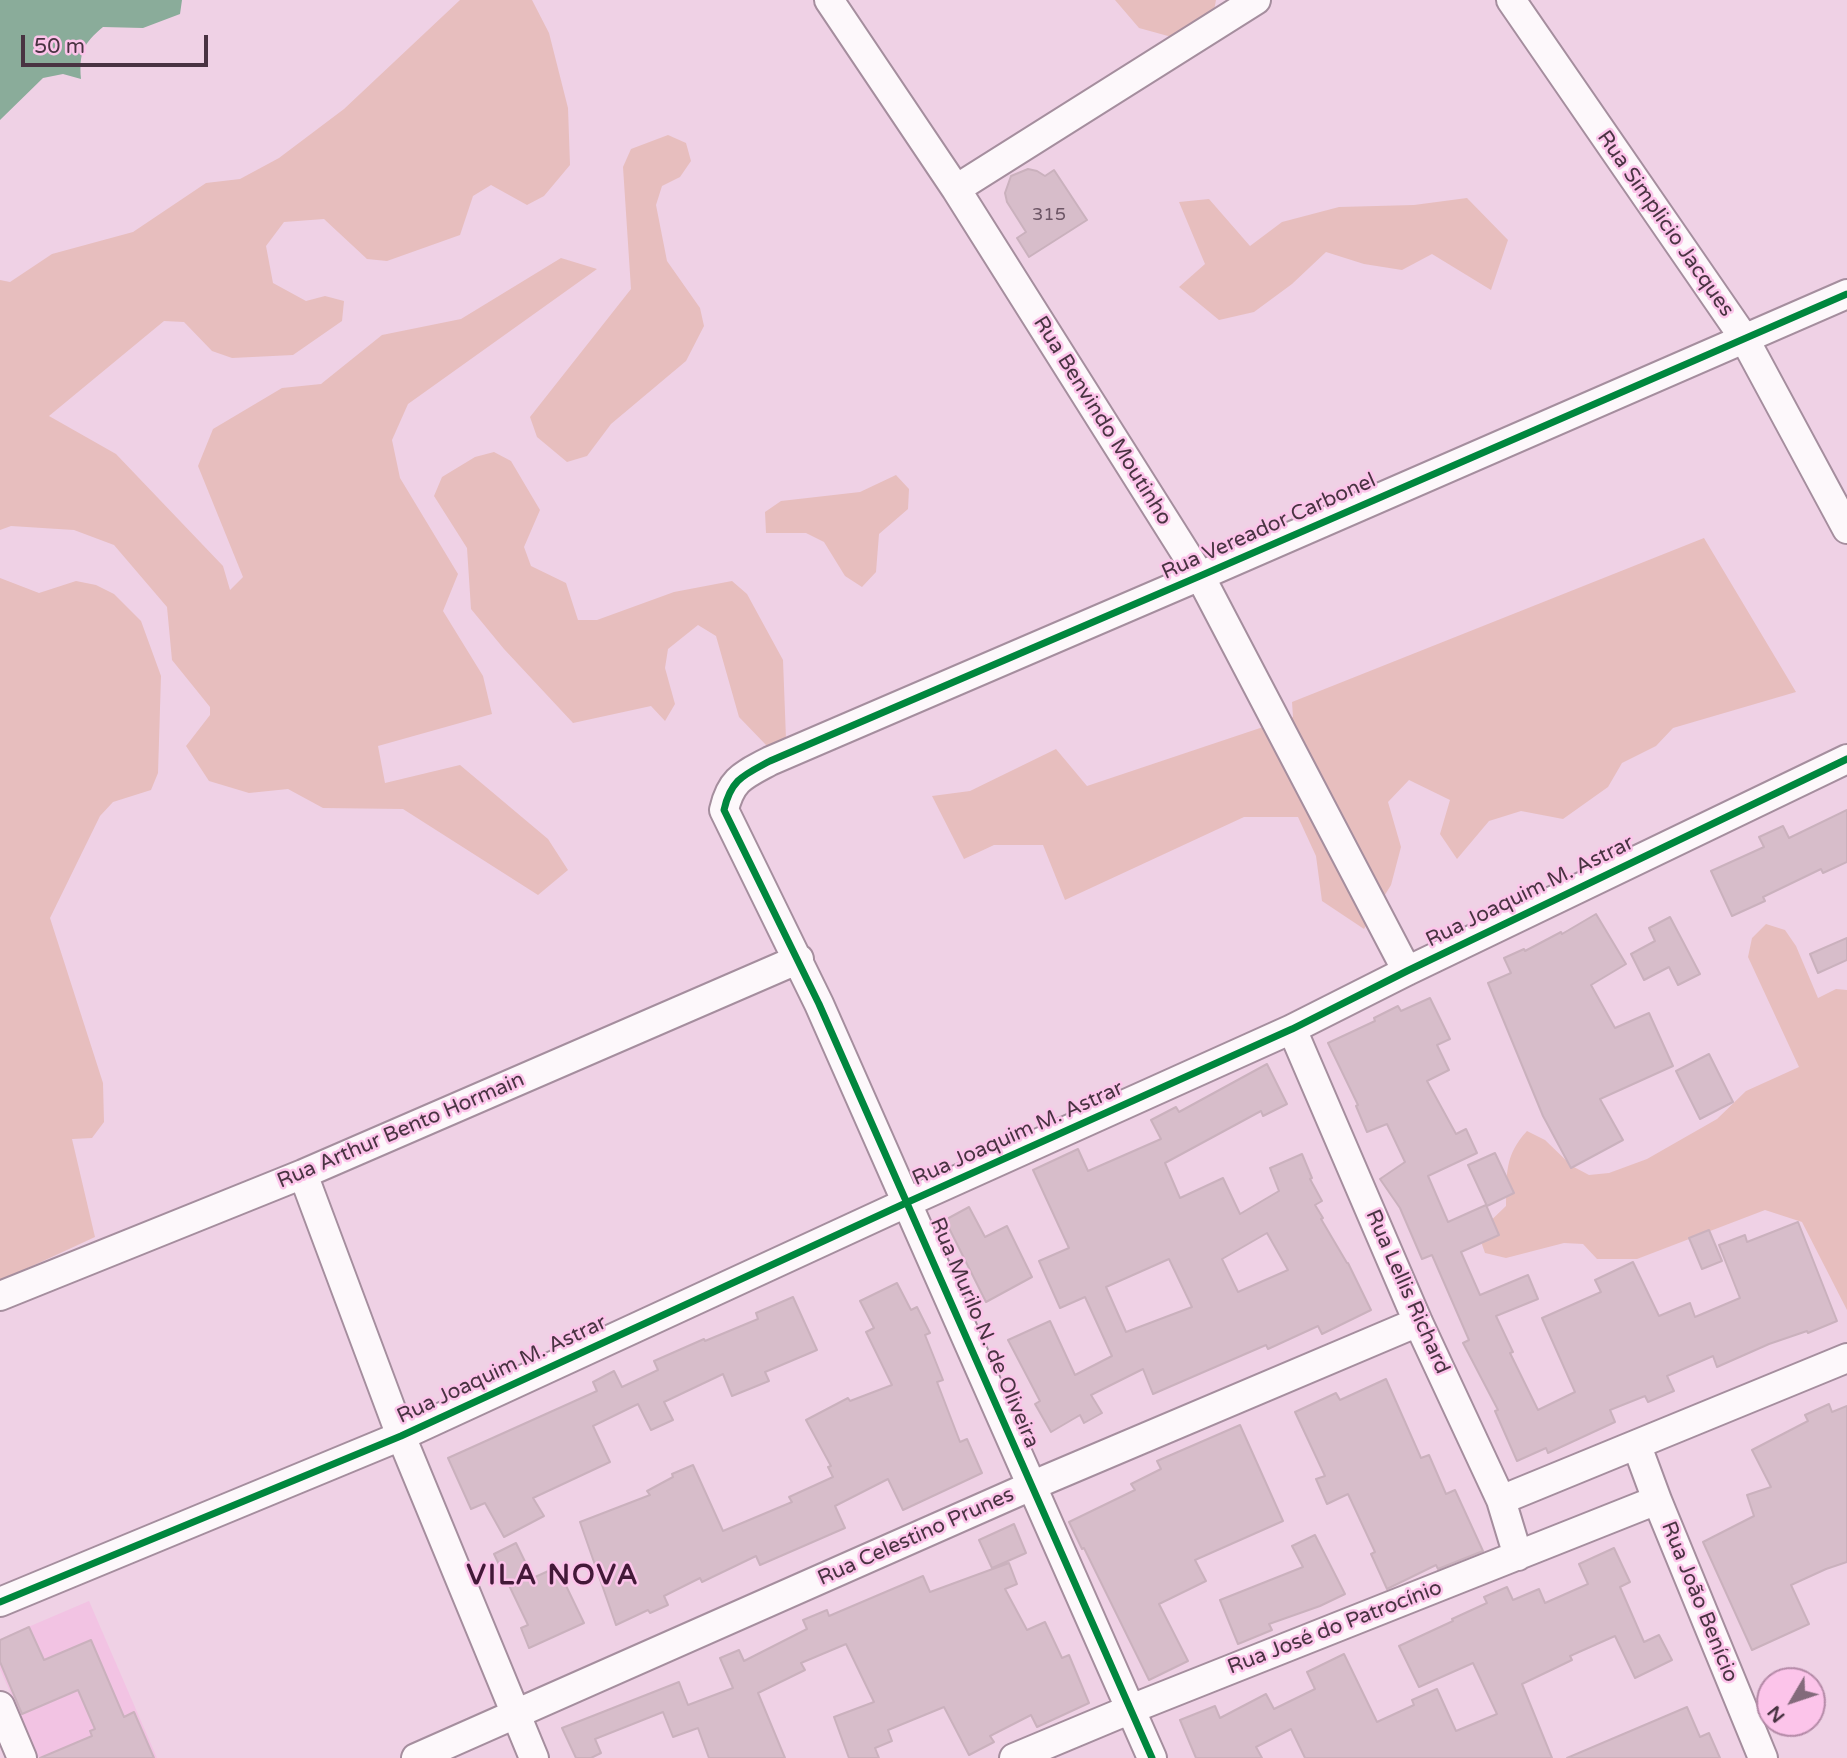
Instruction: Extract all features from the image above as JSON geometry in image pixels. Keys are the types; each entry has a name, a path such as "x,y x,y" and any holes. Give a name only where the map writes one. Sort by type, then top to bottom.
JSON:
{"street":[{"name":"Rua Benvindo Moutinho","path":"829,0 956,189 1200,576 1407,971"},
{"path":"956,189 1256,0"},
{"name":"Rua Simplicio Jacques","path":"1511,0 1744,338 1847,528"},
{"name":"Rua Vereador Carbonel","path":"724,810 728,794 738,778 770,761 1847,294"},
{"name":"Rua Joaquim M. Astrar","path":"0,1602 401,1436 908,1202 1292,1029 1847,759"},
{"name":"Rua Murilo N. de Oliveira","path":"724,810 799,959 1152,1758"},
{"name":"Rua Arthur Bento Hormain","path":"0,1296 303,1174 799,959"},
{"name":"Rua Lellis Richard","path":"1292,1029 1418,1322 1501,1500 1518,1556"},
{"path":"303,1174 401,1436 534,1758"},
{"name":"Rua Celestino Prunes","path":"416,1758 1031,1486 1418,1322"},
{"path":"1501,1500 1847,1358"},
{"name":"Rua João Benício","path":"1637,1446 1763,1758"},
{"name":"Rua José do Patrocínio","path":"1014,1758 1657,1500"},
{"path":"0,1706 22,1758"}],"shaded area":[{"path":"0,0 182,0 180,14 143,28 103,27 84,49 81,79 63,74 43,78 0,120"},
{"path":"460,0 532,0 549,33 568,108 570,165 544,196 527,205 491,185 473,196 460,235 387,261 367,259 324,219 284,222 266,246 273,283 306,301 325,296 344,301 342,321 293,355 232,358 212,351 184,322 164,321 49,416 116,454 223,566 230,590 243,577 198,466 213,429 282,388 321,384 382,335 461,319 561,258 597,269 408,404 392,440 400,478 458,574 443,611 483,676 492,714 378,746 385,783 460,765 548,839 568,870 538,895 403,809 323,808 288,789 249,793 209,781 186,746 210,715 210,707 172,660 167,607 114,545 74,530 11,526 0,530 0,280 10,282 52,254 133,232 206,183 240,179 279,158 344,109"},
{"path":"1115,0 1216,0 1212,21 1179,39 1139,28"},
{"path":"668,135 686,143 691,161 680,177 662,186 656,205 667,261 700,308 704,326 686,361 611,424 587,456 567,462 537,437 530,417 631,289 623,167 631,149"},
{"path":"1467,198 1508,240 1491,290 1432,254 1402,270 1364,264 1326,252 1292,284 1254,312 1219,320 1179,287 1205,264 1179,202 1209,199 1250,246 1282,222 1339,207 1414,205"},
{"path":"494,452 511,461 540,510 524,547 531,566 566,583 578,620 597,620 674,592 732,581 747,594 783,660 786,739 767,746 739,717 716,636 698,625 668,649 665,668 675,704 665,721 651,706 573,723 471,609 467,548 434,496 442,477 475,457"},
{"path":"896,475 909,489 908,509 879,534 876,572 862,587 845,576 824,542 806,533 766,533 765,512 781,501 860,492"},
{"path":"1704,538 1796,692 1673,728 1656,746 1622,763 1608,787 1563,819 1521,811 1489,821 1457,859 1440,834 1450,800 1409,780 1388,802 1401,847 1391,885 1364,929 1322,901 1316,856 1298,817 1244,817 1065,900 1043,845 994,845 964,859 932,796 970,791 1056,749 1087,786 1293,717 1292,702"},
{"path":"0,578 39,593 76,581 96,585 114,594 141,621 161,676 158,773 151,790 113,802 100,816 50,918 103,1083 104,1122 92,1138 72,1139 95,1237 0,1281"},
{"path":"1766,924 1785,930 1796,946 1818,998 1836,989 1847,990 1847,1310 1802,1222 1765,1210 1637,1259 1597,1259 1583,1244 1564,1243 1506,1258 1485,1253 1478,1233 1506,1206 1508,1166 1514,1149 1527,1131 1545,1140 1572,1166 1589,1175 1609,1173 1647,1159 1717,1119 1746,1091 1799,1067 1748,957 1752,938"},
{"path":"89,1601 157,1758 39,1758 0,1669 0,1639"}],"building":[{"path":"1028,169 1045,176 1054,170 1087,220 1029,257 1017,238 1026,232 1007,202 1005,193 1011,176"},
{"path":"1847,810 1847,862 1823,873 1821,869 1763,897 1765,901 1732,916 1711,871 1764,847 1759,837 1783,826 1789,838"},
{"path":"1596,914 1626,964 1591,985 1615,1028 1649,1013 1673,1066 1600,1099 1623,1140 1571,1168 1543,1116 1488,983 1511,973 1504,958 1524,949 1525,951 1561,932 1562,934"},
{"path":"1670,917 1700,974 1678,985 1669,967 1644,980 1631,954 1655,941 1649,928"},
{"path":"1847,938 1847,960 1818,973 1810,954"},
{"path":"1430,998 1450,1039 1437,1045 1449,1070 1427,1081 1456,1134 1466,1129 1477,1153 1428,1176 1448,1222 1486,1205 1499,1235 1461,1252 1480,1295 1528,1275 1538,1299 1496,1316 1513,1352 1510,1353 1538,1410 1575,1392 1542,1318 1601,1292 1595,1280 1633,1262 1659,1316 1690,1303 1695,1317 1740,1298 1719,1245 1745,1235 1747,1242 1798,1222 1837,1321 1769,1344 1717,1367 1713,1356 1667,1376 1674,1391 1648,1402 1645,1396 1610,1410 1615,1422 1548,1453 1546,1448 1517,1461 1495,1411 1498,1410 1463,1343 1469,1340 1432,1255 1422,1259 1400,1208 1380,1179 1405,1162 1387,1124 1367,1132 1356,1106 1358,1105 1328,1043 1375,1021 1374,1018 1398,1006 1401,1011"},
{"path":"1709,1054 1733,1102 1700,1119 1676,1071"},
{"path":"1267,1064 1287,1104 1263,1116 1261,1111 1165,1163 1180,1198 1223,1178 1240,1214 1279,1191 1270,1168 1302,1154 1312,1178 1310,1179 1322,1201 1315,1205 1323,1218 1321,1219 1348,1263 1371,1310 1322,1334 1318,1326 1268,1349 1266,1345 1153,1394 1143,1369 1091,1395 1102,1413 1084,1423 1080,1415 1051,1432 1035,1404 1040,1401 1008,1340 1050,1321 1075,1375 1112,1356 1085,1297 1060,1308 1039,1261 1069,1248 1033,1170 1078,1149 1088,1171 1161,1139 1151,1120 1176,1107 1179,1112","holes":["1267,1233 1288,1270 1238,1292 1222,1259","1169,1259 1192,1307 1126,1332 1106,1287"]},
{"path":"1495,1153 1514,1193 1487,1206 1468,1165"},
{"path":"969,1207 985,1237 1007,1226 1032,1277 986,1302 945,1220"},
{"path":"1709,1230 1722,1261 1702,1269 1689,1238"},
{"path":"897,1283 911,1310 917,1307 930,1333 925,1335 943,1380 937,1382 960,1442 967,1439 982,1473 903,1510 888,1479 835,1506 845,1528 760,1565 756,1556 702,1582 700,1578 664,1596 668,1605 650,1613 648,1610 616,1625 580,1522 650,1495 647,1491 673,1477 672,1474 693,1465 723,1531 792,1502 789,1497 833,1477 828,1467 831,1466 806,1420 848,1398 850,1401 892,1385 866,1332 874,1328 860,1301"},
{"path":"793,1297 817,1350 765,1372 769,1381 732,1396 723,1374 664,1402 673,1420 651,1430 638,1404 593,1426 610,1462 533,1498 544,1516 504,1537 485,1503 471,1509 448,1458 597,1391 593,1382 614,1371 622,1387 658,1370 654,1361 758,1319 756,1313"},
{"path":"1386,1379 1421,1458 1429,1455 1446,1494 1455,1490 1483,1551 1438,1569 1436,1565 1387,1589 1371,1554 1375,1552 1348,1494 1327,1504 1316,1479 1325,1476 1295,1412 1336,1393 1340,1400"},
{"path":"1829,1404 1832,1412 1847,1406 1847,1562 1791,1585 1809,1624 1752,1650 1703,1542 1754,1516 1747,1495 1771,1487 1752,1450 1808,1421 1805,1415"},
{"path":"1240,1425 1283,1521 1195,1560 1206,1581 1159,1604 1188,1661 1149,1680 1069,1522 1135,1490 1131,1484 1161,1469 1157,1461"},
{"path":"1014,1524 1026,1553 992,1568 979,1540"},
{"path":"1315,1535 1345,1594 1269,1624 1272,1630 1238,1644 1220,1600 1303,1567 1292,1546"},
{"path":"516,1543 533,1578 557,1567 584,1623 529,1648 521,1628 528,1625 494,1554"},
{"path":"1614,1548 1630,1582 1620,1587 1644,1642 1659,1635 1672,1660 1635,1678 1615,1636 1570,1656 1572,1660 1522,1684 1552,1758 1305,1758 1291,1729 1256,1747 1262,1758 1196,1758 1180,1720 1215,1706 1220,1718 1266,1694 1274,1709 1315,1689 1307,1672 1344,1654 1377,1722 1414,1705 1412,1700 1437,1689 1456,1731 1497,1714 1473,1663 1419,1687 1399,1646 1487,1603 1484,1597 1507,1587 1513,1600 1539,1589 1545,1603 1588,1584 1579,1564"},
{"path":"1009,1563 1017,1584 1005,1589 1027,1630 1045,1622 1062,1658 1069,1655 1089,1703 1037,1727 1031,1715 990,1736 994,1742 969,1755 944,1707 888,1730 892,1741 875,1748 879,1758 849,1758 834,1717 874,1702 846,1644 801,1663 805,1670 758,1693 785,1758 709,1758 698,1728 673,1737 663,1712 595,1739 601,1753 591,1758 576,1758 562,1728 679,1682 688,1705 733,1688 720,1658 739,1650 744,1661 807,1629 803,1620 827,1610 829,1616 923,1576 930,1592"},
{"path":"29,1627 44,1660 91,1640 124,1717 134,1712 154,1758 40,1758 92,1736 90,1731 95,1729 78,1690 22,1714 0,1662 0,1640"},
{"path":"1687,1707 1700,1737 1709,1733 1720,1758 1567,1758"}],"cycle path":[{"path":"1152,1758 819,1004 724,810 730,791 746,774 770,761 1847,294"},
{"path":"0,1602 401,1436 908,1202 1292,1029 1847,759"}],"district":[{"name":"VILA NOVA","path":"553,1577"}]}
